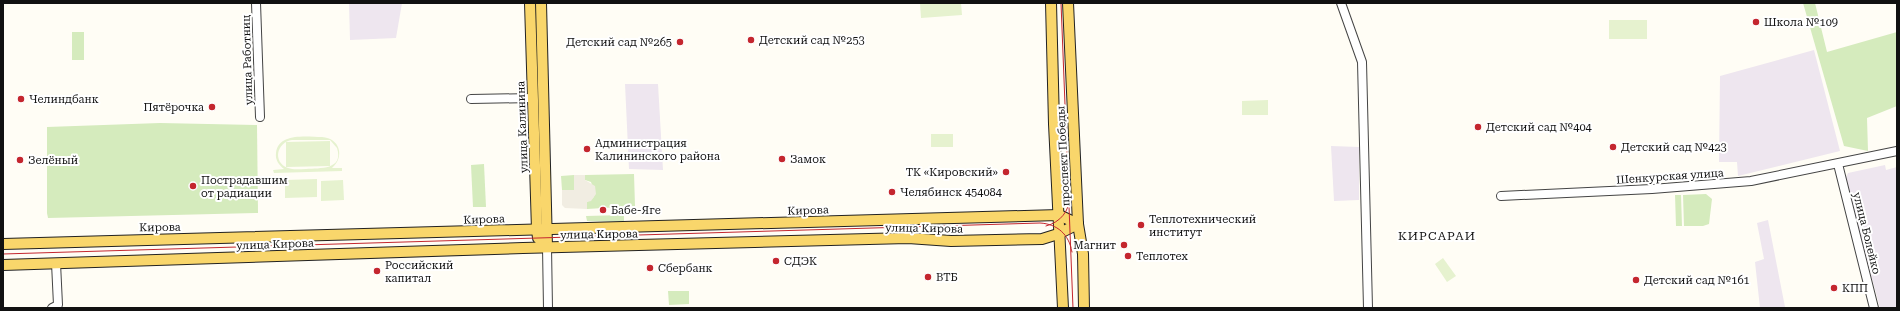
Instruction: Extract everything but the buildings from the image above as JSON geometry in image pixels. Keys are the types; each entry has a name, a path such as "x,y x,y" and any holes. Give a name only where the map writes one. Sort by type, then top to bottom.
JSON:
{"main road":[{"name":"улица Калинина","path":"530,3 532,98 542,229 547,247"},
{"name":"улица Калинина","path":"541,3 542,229"},
{"name":"проспект Победы","path":"1051,3 1054,124 1060,233 1062,308"},
{"name":"проспект Победы","path":"1068,3 1078,224 1083,254 1084,308"},
{"name":"улица Кирова","path":"966,218 1059,215 1078,224"},
{"name":"Кирова","path":"3,244 966,218"},
{"name":"улица Кирова","path":"3,265 547,247 572,248 908,238 951,241 1042,239 1060,233 1078,224"}],"street":[{"name":"улица Работниц","path":"256,3 260,117"},
{"path":"1341,3 1362,62 1368,308"},
{"path":"471,99 532,98"},
{"name":"Шенкурская улица","path":"1501,196 1553,195 1744,182 1897,151"},
{"name":"улица Болейко","path":"1838,164 1874,308"},
{"name":"улица Калинина","path":"547,247 548,308"},
{"path":"52,308 58,305 56,263"}],"shaded area":[{"path":"349,3 402,3 396,38 350,40"},
{"path":"1814,50 1840,151 1738,176 1737,162 1719,162 1720,76"},
{"path":"625,84 658,84 663,170 629,169"},
{"path":"1331,146 1359,147 1359,200 1334,201"},
{"path":"1885,165 1886,170 1897,167 1897,308 1880,308 1845,179 1848,173"},
{"path":"574,175 585,175 585,180 595,186 596,194 591,201 587,202 587,209 565,208 562,205 562,190 574,190"},
{"path":"1768,220 1785,308 1760,308 1755,262 1764,259 1757,223"}],"green space":[{"path":"920,3 961,3 962,15 921,18"},
{"path":"1803,3 1815,3 1827,52 1897,32 1897,106 1867,118 1868,151 1844,146"},
{"path":"1609,20 1647,20 1647,39 1609,39"},
{"path":"72,32 84,32 84,60 72,60"},
{"path":"1268,100 1268,115 1242,115 1242,101"},
{"path":"160,123 257,125 258,213 48,218 47,127"},
{"path":"931,134 953,134 953,147 931,147"},
{"path":"294,137 328,138 337,144 339,149 338,159 332,168 342,168 342,171 274,173 273,170 284,169 280,166 276,158 278,146 282,142","holes":["292,140 330,140 337,148 337,160 334,164 324,168 292,169 283,165 278,157 278,152 283,144"]},
{"path":"330,141 330,166 286,167 286,142"},
{"path":"484,164 486,207 473,207 471,165"},
{"path":"634,174 635,206 587,209 587,202 593,198 595,194 591,182 585,180 585,175"},
{"path":"574,175 574,190 562,190 561,176"},
{"path":"317,179 317,197 285,198 285,180"},
{"path":"343,180 344,200 321,201 321,181"},
{"path":"1706,194 1712,199 1709,224 1703,226 1684,226 1683,195"},
{"path":"1675,195 1681,195 1682,226 1676,226"},
{"path":"624,215 624,222 587,221 586,216"},
{"path":"1443,258 1456,276 1447,282 1435,264"},
{"path":"668,291 689,291 689,304 669,305"}],"tram line":[{"path":"1061,3 1073,308"},
{"path":"1046,226 1060,219 1068,207 1070,197"},
{"path":"3,254 1040,223 1052,225 1061,231 1068,240 1072,252"}],"place":[{"name":"Школа №109","path":"1756,22"},
{"name":"Детский сад №253","path":"751,40"},
{"name":"Детский сад №265","path":"680,42"},
{"name":"Челиндбанк","path":"21,99"},
{"name":"Пятёрочка","path":"212,107"},
{"name":"Детский сад №404","path":"1478,127"},
{"name":"Детский сад №423","path":"1613,147"},
{"name":"Администрация Калининского района","path":"587,149"},
{"name":"Замок","path":"782,159"},
{"name":"Зелёный","path":"20,160"},
{"name":"ТК «Кировский»","path":"1006,172"},
{"name":"Пострадавшим от радиации","path":"193,186"},
{"name":"Челябинск 454084","path":"892,192"},
{"name":"Бабе-Яге","path":"603,210"},
{"name":"Теплотехнический институт","path":"1141,225"},
{"name":"Магнит","path":"1124,245"},
{"name":"Теплотех","path":"1128,256"},
{"name":"СДЭК","path":"776,261"},
{"name":"Сбербанк","path":"650,268"},
{"name":"Российский капитал","path":"377,271"},
{"name":"ВТБ","path":"928,277"},
{"name":"Детский сад №161","path":"1636,280"},
{"name":"КПП","path":"1834,288"}],"district":[{"name":"КИРСАРАИ","path":"1437,236"}]}
